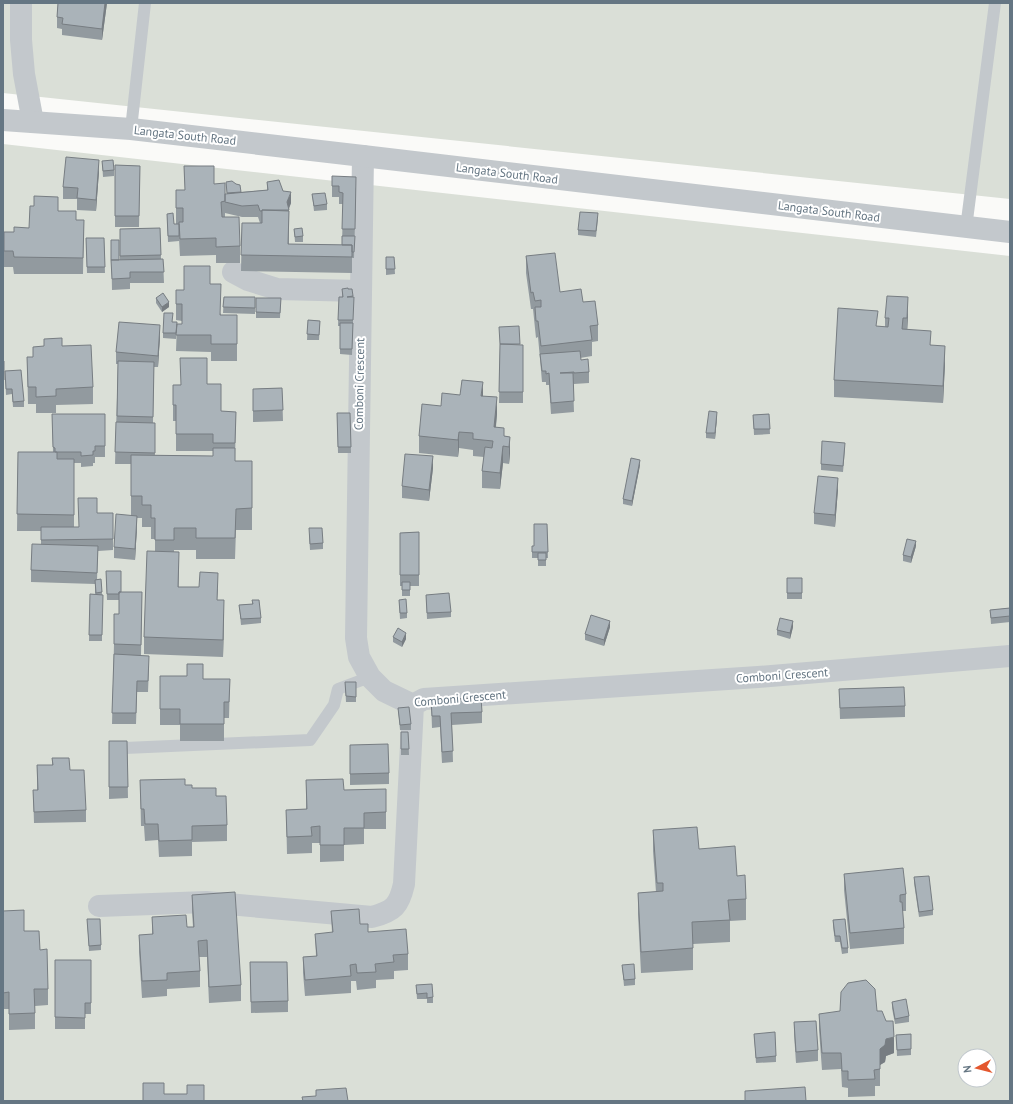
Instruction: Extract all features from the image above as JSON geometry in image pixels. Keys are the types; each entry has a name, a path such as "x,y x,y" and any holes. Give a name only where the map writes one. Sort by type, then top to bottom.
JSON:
{"street":[{"path":"22,3 21,40 24,74 33,122"},
{"name":"Langata South Road","path":"3,120 131,129 1010,232"},
{"name":"Comboni Crescent","path":"363,156 356,638 359,657 370,677 384,691 413,705 424,699 750,678 1010,656"},
{"path":"233,272 248,280 277,289 361,291"},
{"path":"99,906 206,902 372,917 386,913 394,908 401,898 404,884 413,705"}],"lane":[{"path":"131,129 145,3"},
{"path":"966,228 995,3"},
{"path":"125,748 310,740 334,705 338,689 370,677"}],"shaded area":[{"path":"3,3 1010,3 1010,199 3,93"},
{"path":"3,144 1010,256 1010,1101 3,1101"}],"building":[{"path":"58,3 105,3 102,29 62,24 63,18 57,17"},
{"path":"66,157 99,160 96,200 77,198 78,188 63,187"},
{"path":"113,160 114,170 103,171 102,161"},
{"path":"115,165 140,166 139,216 115,216"},
{"path":"184,166 214,166 214,184 225,183 225,201 221,202 222,217 239,217 240,246 216,247 216,238 180,239 179,222 183,222 183,208 176,208 176,190 185,190"},
{"path":"332,176 356,177 355,229 342,229 343,193 339,192 339,186 332,186"},
{"path":"279,180 283,191 291,192 287,202 289,210 260,211 258,205 242,206 225,202 225,194 268,190 267,182"},
{"path":"232,181 240,185 241,192 227,193 226,182"},
{"path":"325,193 327,204 314,206 312,194"},
{"path":"34,196 58,197 58,211 76,211 76,220 84,220 83,258 14,257 13,251 4,251 4,232 14,232 14,227 29,228 30,206 34,206"},
{"path":"262,210 289,211 288,244 352,245 352,257 241,255 242,223 262,223"},
{"path":"580,212 598,213 596,231 578,230"},
{"path":"173,213 174,224 179,224 179,236 168,236 167,214"},
{"path":"160,228 161,255 120,256 120,229"},
{"path":"302,228 303,236 295,237 294,229"},
{"path":"342,236 355,236 354,252 352,252 352,245 342,245"},
{"path":"86,238 104,238 105,267 87,267"},
{"path":"111,240 119,240 119,260 111,260"},
{"path":"555,253 560,292 581,289 583,302 595,301 598,325 590,326 592,340 541,346 535,307 541,307 541,300 535,301 533,292 531,293 526,256"},
{"path":"386,257 394,257 395,269 386,269"},
{"path":"163,259 164,272 130,272 130,278 112,279 111,260"},
{"path":"184,266 210,266 210,284 221,284 220,315 237,315 237,344 211,344 211,335 176,335 177,324 182,324 182,304 176,304 176,290 184,290"},
{"path":"342,289 352,289 353,296 347,297 354,297 353,320 338,320 339,297 343,297"},
{"path":"163,293 169,302 162,307 156,298"},
{"path":"887,296 908,297 907,318 903,318 902,329 931,331 930,345 945,346 943,386 834,380 838,308 878,311 876,326 888,327 889,318 885,318"},
{"path":"224,297 255,297 255,308 223,307"},
{"path":"256,298 281,298 280,313 256,312"},
{"path":"164,313 173,313 172,322 177,322 176,333 163,333"},
{"path":"308,320 320,321 319,335 307,334"},
{"path":"119,322 160,325 158,356 116,352"},
{"path":"340,323 353,323 352,349 340,349"},
{"path":"519,326 520,344 500,344 499,327"},
{"path":"62,338 62,346 91,345 93,387 56,389 56,396 36,397 36,387 28,387 27,357 33,357 33,347 44,346 44,339"},
{"path":"500,344 523,345 523,392 499,392"},
{"path":"580,351 581,360 588,359 589,372 560,373 573,373 574,401 551,403 549,373 546,374 546,371 542,371 540,354"},
{"path":"180,358 207,358 207,384 221,384 221,411 236,412 235,443 213,443 213,434 176,434 176,405 173,405 173,385 181,385"},
{"path":"4,361 4,380 3,380"},
{"path":"118,361 154,362 153,417 117,416"},
{"path":"21,370 24,401 13,402 12,389 6,389 5,371"},
{"path":"462,380 483,382 481,396 497,397 494,427 504,428 504,436 510,437 509,447 503,446 500,473 482,471 485,447 492,448 493,441 473,439 473,433 459,432 458,440 419,436 422,404 441,406 442,393 460,395"},
{"path":"282,388 283,410 253,411 253,389"},
{"path":"709,411 717,412 715,433 706,433"},
{"path":"337,413 350,413 351,447 338,447"},
{"path":"52,414 105,414 105,446 95,446 93,455 81,456 81,452 55,452 55,448 53,447"},
{"path":"769,414 770,429 754,429 753,415"},
{"path":"116,422 155,423 155,453 115,452"},
{"path":"822,441 845,443 843,466 821,464"},
{"path":"213,448 235,448 235,461 252,461 252,508 236,509 235,538 196,538 196,528 174,528 174,540 155,540 155,518 151,518 151,505 142,505 142,496 131,496 131,455 213,456"},
{"path":"18,452 57,452 57,459 74,459 74,515 17,514"},
{"path":"405,454 433,456 429,490 402,486"},
{"path":"631,458 640,460 632,501 623,499"},
{"path":"818,476 838,478 835,515 814,513"},
{"path":"78,498 97,498 97,513 113,513 113,539 41,540 41,527 79,527"},
{"path":"116,514 137,516 135,549 114,547"},
{"path":"534,524 547,524 548,552 532,552 532,546 534,546"},
{"path":"309,528 322,528 323,543 310,544"},
{"path":"419,532 419,575 400,575 400,533"},
{"path":"907,539 916,541 911,557 903,555"},
{"path":"32,544 98,546 97,573 31,570"},
{"path":"147,551 179,552 178,587 199,587 200,572 218,573 217,600 224,600 223,640 144,637"},
{"path":"538,553 546,553 546,560 538,560"},
{"path":"106,571 121,571 121,592 119,592 119,594 107,594"},
{"path":"787,578 802,578 802,593 787,593"},
{"path":"101,579 102,592 96,593 95,580"},
{"path":"402,582 410,582 410,590 402,590"},
{"path":"119,592 142,592 141,645 114,644 114,614 119,614"},
{"path":"449,593 451,612 427,613 426,595"},
{"path":"90,594 103,595 102,635 89,635"},
{"path":"406,599 407,613 400,613 399,600"},
{"path":"252,600 259,600 261,618 241,619 239,605 253,604"},
{"path":"1010,608 1010,616 991,618 990,610"},
{"path":"591,615 610,621 604,640 585,634"},
{"path":"780,618 793,621 790,633 777,630"},
{"path":"398,628 406,633 402,642 393,637"},
{"path":"114,654 149,656 148,681 137,681 136,713 112,713"},
{"path":"187,664 203,664 203,679 230,679 229,702 224,702 224,724 180,724 180,709 160,709 160,676 187,676"},
{"path":"345,682 356,682 356,697 346,696"},
{"path":"904,687 905,706 840,708 839,689"},
{"path":"481,698 482,712 451,713 453,751 442,752 440,716 432,716 431,700"},
{"path":"409,707 411,724 400,725 398,708"},
{"path":"401,732 408,732 409,749 401,749"},
{"path":"109,741 127,741 128,787 109,787"},
{"path":"388,744 389,773 350,774 350,745"},
{"path":"52,758 69,758 70,770 84,770 86,810 34,812 33,790 38,790 37,765 53,765"},
{"path":"185,779 185,785 192,785 192,788 216,788 216,796 226,796 227,825 192,826 192,840 159,841 158,824 145,824 144,809 141,809 140,780"},
{"path":"343,779 344,790 386,789 386,812 364,813 364,828 344,828 344,845 320,845 320,826 311,827 312,836 287,837 286,810 307,809 306,780"},
{"path":"697,827 699,849 735,846 737,876 745,875 746,899 728,900 730,920 692,922 693,948 641,952 638,893 663,891 663,883 657,883 653,830"},
{"path":"903,868 906,894 900,895 900,902 902,902 904,928 850,933 844,874"},
{"path":"929,876 933,910 919,912 914,877"},
{"path":"235,892 241,985 209,987 207,940 198,941 200,971 167,973 167,980 142,981 139,935 153,934 152,917 186,915 187,927 194,927 192,895"},
{"path":"359,909 360,924 368,924 368,932 406,929 408,954 393,955 394,962 375,964 376,972 357,973 356,964 350,965 351,976 305,980 303,957 317,956 315,934 333,932 331,911"},
{"path":"24,910 24,931 39,931 40,950 47,949 48,989 34,989 35,1013 9,1014 9,992 3,993 3,911"},
{"path":"87,919 100,919 101,945 89,946"},
{"path":"845,919 848,948 842,948 840,936 835,936 833,920"},
{"path":"55,960 91,960 91,1003 85,1003 85,1018 55,1017"},
{"path":"250,962 287,962 288,1001 251,1002"},
{"path":"634,964 635,979 624,980 622,965"},
{"path":"866,980 875,989 877,1011 882,1011 886,1021 893,1021 894,1037 886,1039 885,1045 880,1049 880,1069 874,1070 875,1079 848,1080 848,1071 842,1071 841,1053 822,1053 819,1014 840,1011 841,992 848,983"},
{"path":"432,984 433,997 427,998 427,993 417,994 416,985"},
{"path":"906,999 909,1016 895,1019 892,1002"},
{"path":"816,1021 818,1050 796,1052 794,1022"},
{"path":"775,1032 776,1056 756,1058 754,1034"},
{"path":"911,1034 911,1049 897,1050 896,1035"},
{"path":"143,1083 164,1083 164,1094 187,1094 187,1085 204,1085 204,1101 143,1101"},
{"path":"805,1087 806,1101 745,1101 745,1091"},
{"path":"346,1088 348,1101 303,1101 302,1097 316,1096 316,1090"}]}
